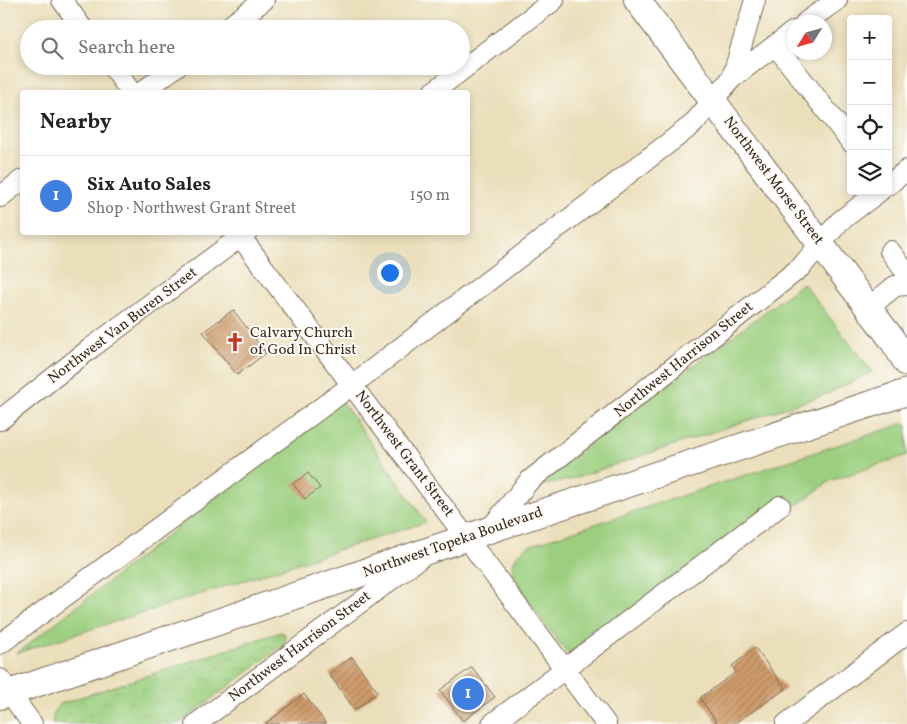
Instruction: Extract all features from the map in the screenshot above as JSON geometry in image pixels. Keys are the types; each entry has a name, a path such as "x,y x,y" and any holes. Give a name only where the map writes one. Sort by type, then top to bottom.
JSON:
{"main road":[{"name":"Northwest Morse Street","path":"637,0 714,100 907,363"},
{"name":"Northwest Topeka Boulevard","path":"4,689 428,552 907,392"}],"street":[{"path":"62,0 76,20"},
{"path":"238,20 264,0"},
{"path":"470,64 554,0"},
{"path":"732,78 755,0"},
{"path":"816,15 837,0"},
{"path":"0,644 352,385 692,125 732,78 787,36"},
{"path":"775,45 847,137"},
{"path":"119,75 130,90"},
{"path":"145,90 165,75"},
{"path":"436,90 455,75"},
{"path":"892,182 907,170"},
{"path":"0,197 20,182"},
{"name":"Northwest Harrison Street","path":"479,534 529,481 801,267 840,221 875,195"},
{"name":"Northwest Van Buren Street","path":"0,420 240,235"},
{"name":"Northwest Grant Street","path":"242,235 352,385 479,534 564,669 606,724"},
{"path":"890,251 907,274"},
{"path":"868,308 895,286 907,285"},
{"path":"492,724 780,506"},
{"name":"Northwest Harrison Street","path":"196,724 428,552"},
{"path":"786,724 907,633"},
{"path":"4,689 32,724"}],"green space":[{"path":"803,283 872,372 827,394 569,480 532,488"},
{"path":"341,400 426,522 17,653"},
{"path":"902,424 907,425 907,455 830,481 577,665 529,602 515,576 514,560 531,545"},
{"path":"281,632 285,634 283,645 179,724 52,724 54,711 60,704"}],"building":[{"name":"Calvary Church of God In Christ","path":"233,310 266,353 237,375 203,332"},
{"path":"308,473 320,488 305,499 293,484"},
{"path":"755,648 786,689 733,724 718,724 700,698 736,672 732,666"},
{"path":"352,657 378,692 355,710 329,674"},
{"path":"472,667 495,697 463,721 440,690"},
{"path":"304,694 326,724 265,724"}],"place":[{"name":"Calvary Church of God In Christ","path":"235,342"},
{"name":"Six Auto Sales","path":"468,694"}]}
